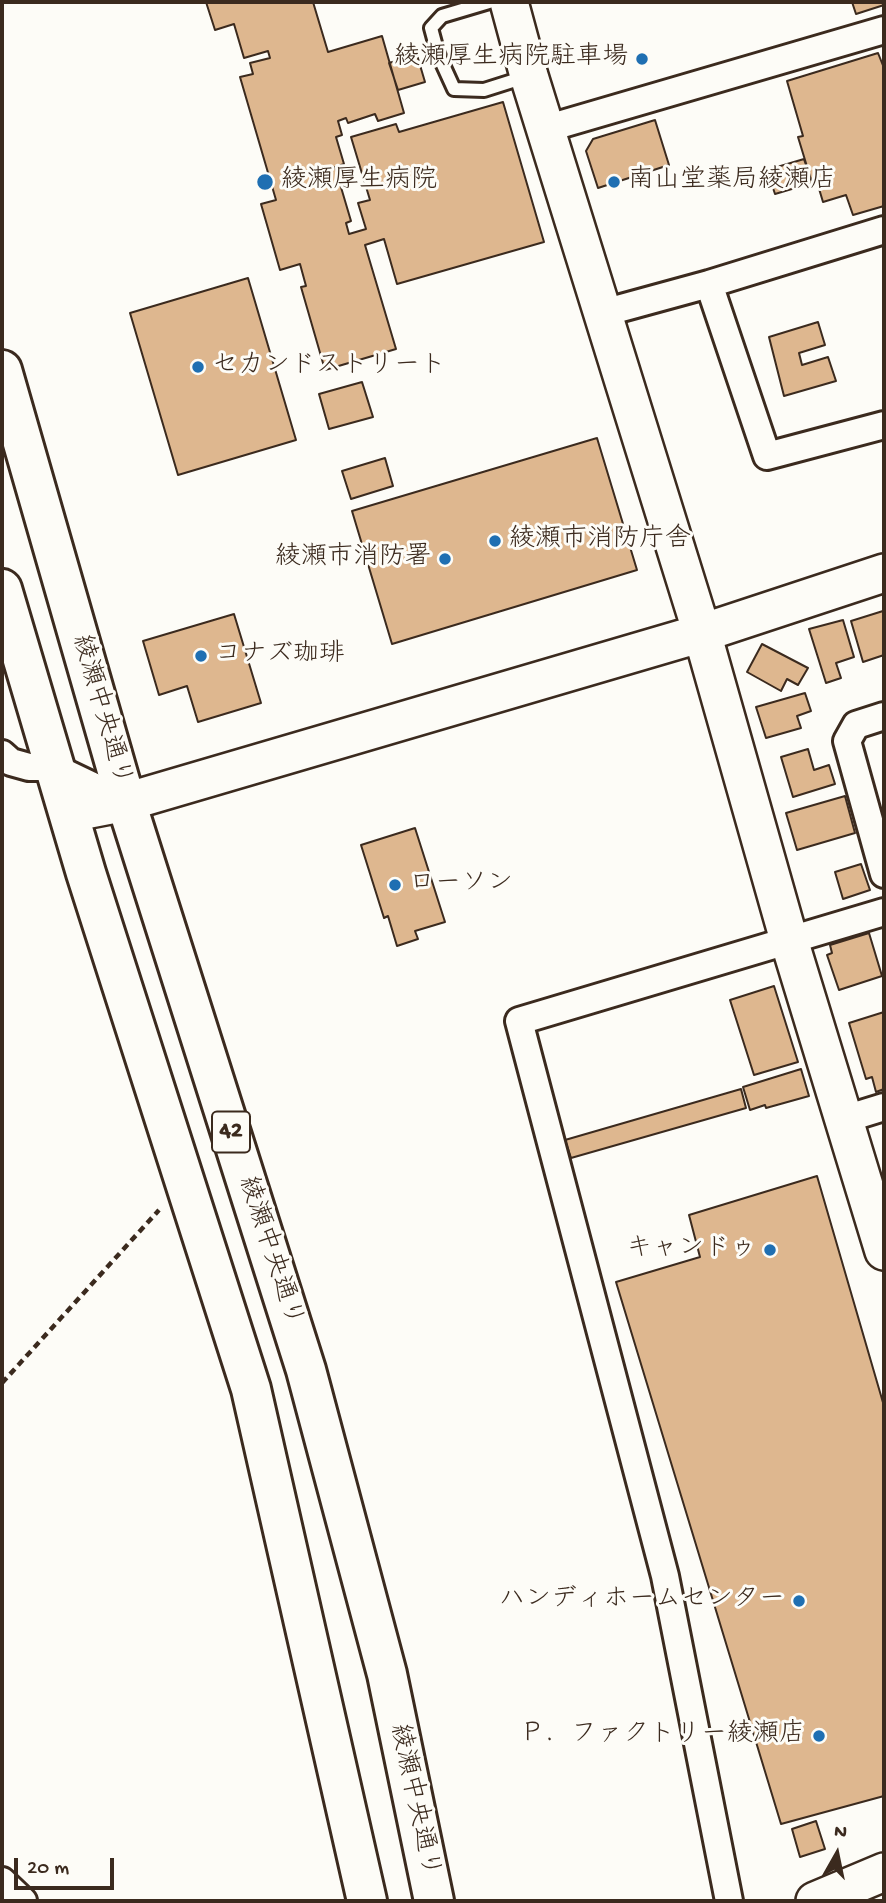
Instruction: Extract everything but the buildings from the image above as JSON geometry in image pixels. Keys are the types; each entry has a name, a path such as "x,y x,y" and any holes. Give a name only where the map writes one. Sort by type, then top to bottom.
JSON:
{"main road":[{"name":"綾瀬中央通り","path":"2,370 126,802 306,1370 387,1674 434,1901"},
{"name":"42","path":"2,589 53,767 251,1389 367,1901"}],"street":[{"path":"509,2 545,129 702,633 789,940 884,1251"},
{"path":"545,129 884,30"},
{"path":"603,313 709,284 884,230"},
{"path":"709,284 767,456 884,425"},
{"path":"69,813 126,802 702,633 884,573"},
{"path":"884,716 856,725 847,741 884,874"},
{"path":"2,754 11,762 29,767 53,767 126,802"},
{"path":"729,1901 665,1576 519,1021 884,912"},
{"path":"845,1119 884,1107"},
{"path":"815,1901 884,1872"},
{"path":"2,1881 23,1901"}],"lane":[{"path":"489,2 442,16 431,28 438,54 454,89 484,90 529,76"}],"path":[{"path":"2,1383 154,1214 187,1189"}],"place":[{"name":"綾瀬厚生病院駐車場","path":"642,59"},
{"name":"綾瀬厚生病院","path":"265,182"},
{"name":"南山堂薬局綾瀬店","path":"614,182"},
{"name":"セカンドストリート","path":"198,367"},
{"name":"綾瀬市消防庁舎","path":"495,541"},
{"name":"綾瀬市消防署","path":"445,559"},
{"name":"コナズ珈琲","path":"201,656"},
{"name":"ローソン","path":"395,885"},
{"name":"キャンドゥ","path":"770,1250"},
{"name":"ハンディホームセンター","path":"799,1601"},
{"name":"Ｐ．ファクトリー綾瀬店","path":"819,1736"}]}
